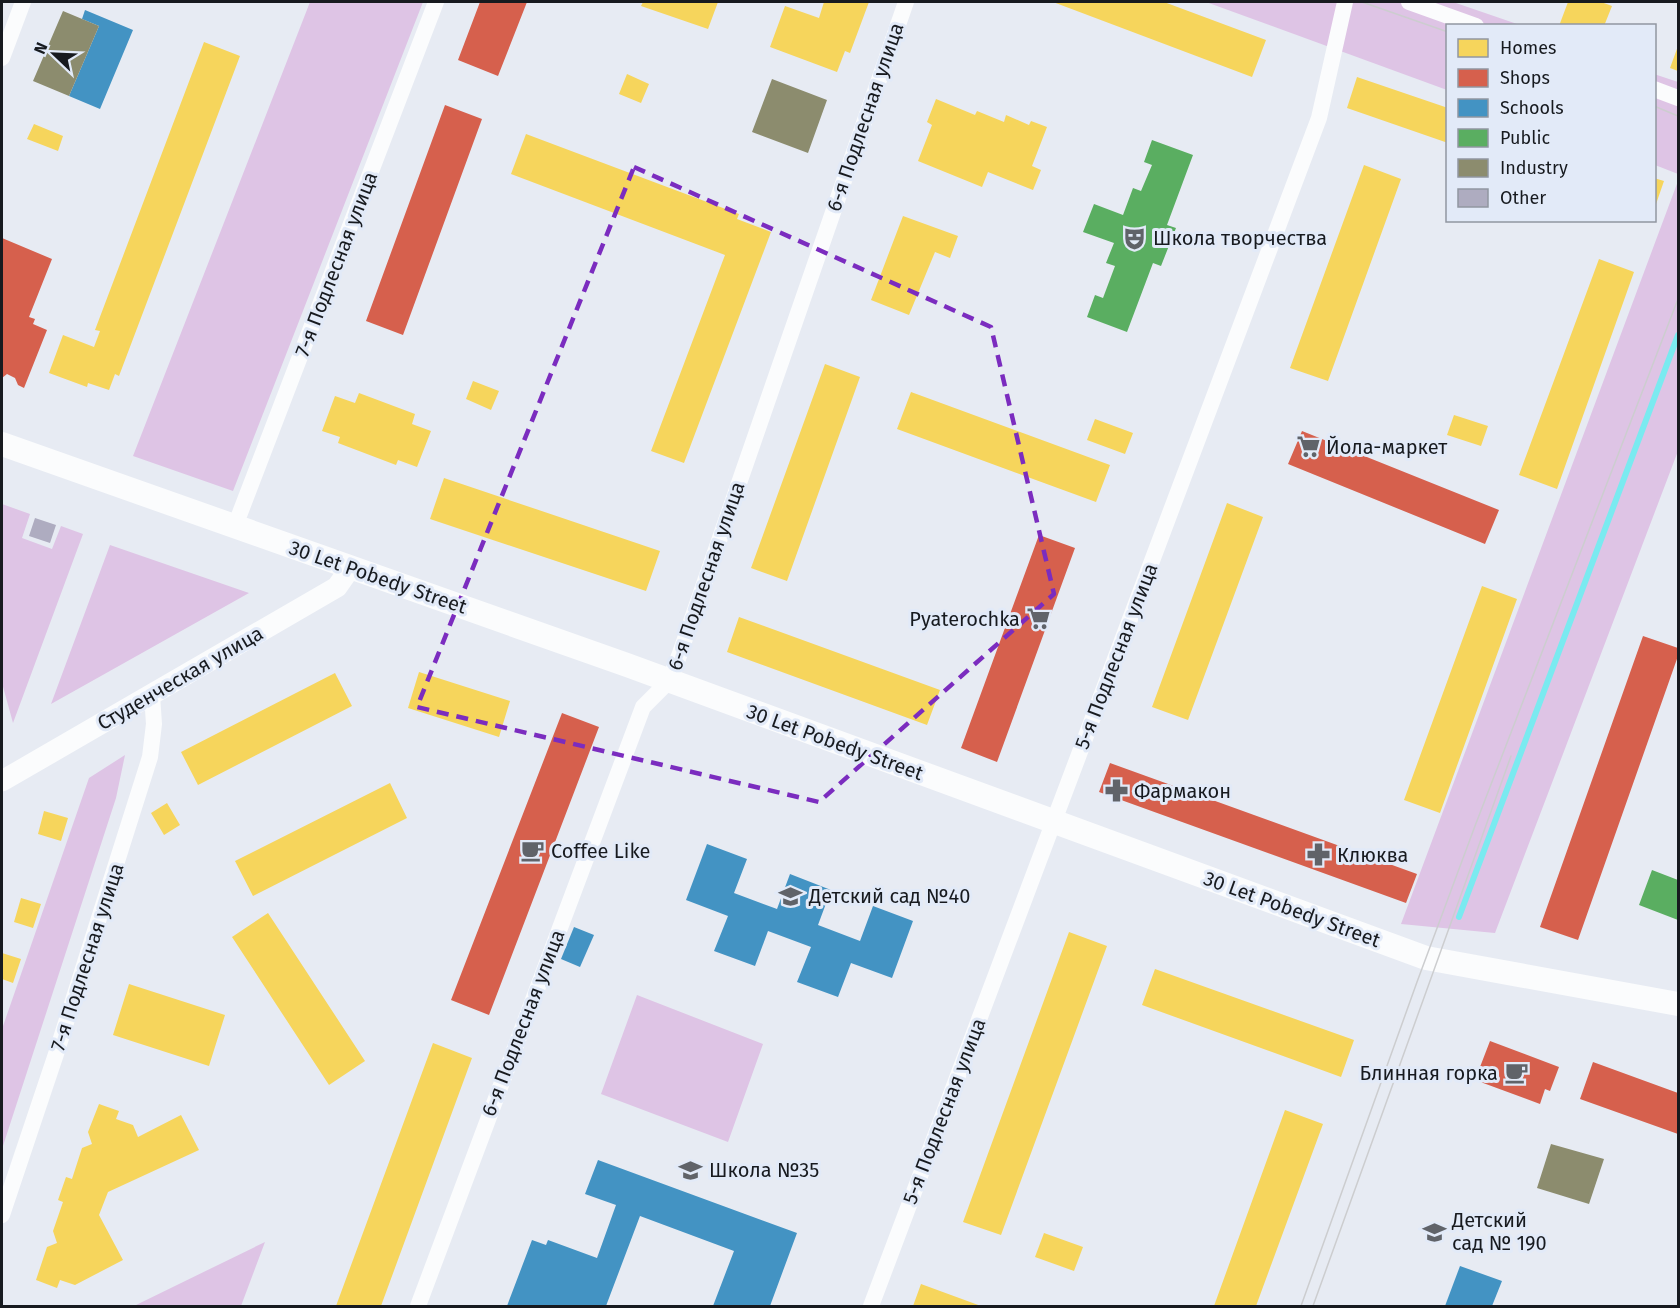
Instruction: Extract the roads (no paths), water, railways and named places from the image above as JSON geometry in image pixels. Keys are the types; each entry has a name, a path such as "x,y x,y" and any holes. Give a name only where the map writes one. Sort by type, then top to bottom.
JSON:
{"main road":[{"name":"30 Let Pobedy Street","path":"2,444 669,681 1426,958 1678,1004"}],"street":[{"path":"2,58 22,2"},
{"name":"7-я Подлесная улица","path":"235,526 436,2"},
{"name":"6-я Подлесная улица","path":"418,1306 643,707 669,681 906,2"},
{"name":"5-я Подлесная улица","path":"871,1306 1319,118 1345,2"},
{"path":"1409,2 1470,24"},
{"path":"1656,90 1678,98"},
{"name":"Студенческая улица","path":"2,781 337,587 351,567"},
{"name":"7-я Подлесная улица","path":"2,1215 56,1054 150,757 153,724 152,695"}],"waterway":[{"path":"1459,917 1678,335"}],"tram line":[{"path":"1362,2 1446,31"},
{"path":"1656,107 1678,116"},
{"path":"1301,1306 1475,826 1678,299"},
{"path":"1313,1306 1511,756"}],"place":[{"name":"Школа творчества","path":"1135,238"},
{"name":"Йола-маркет","path":"1308,447"},
{"name":"Pyaterochka","path":"1038,619"},
{"name":"Фармакон","path":"1116,791"},
{"name":"Coffee Like","path":"533,851"},
{"name":"Клюква","path":"1319,855"},
{"name":"Детский сад №40","path":"791,896"},
{"name":"Блинная горка","path":"1516,1073"},
{"name":"Школа №35","path":"691,1170"},
{"name":"Детский сад № 190","path":"1434,1232"}]}
